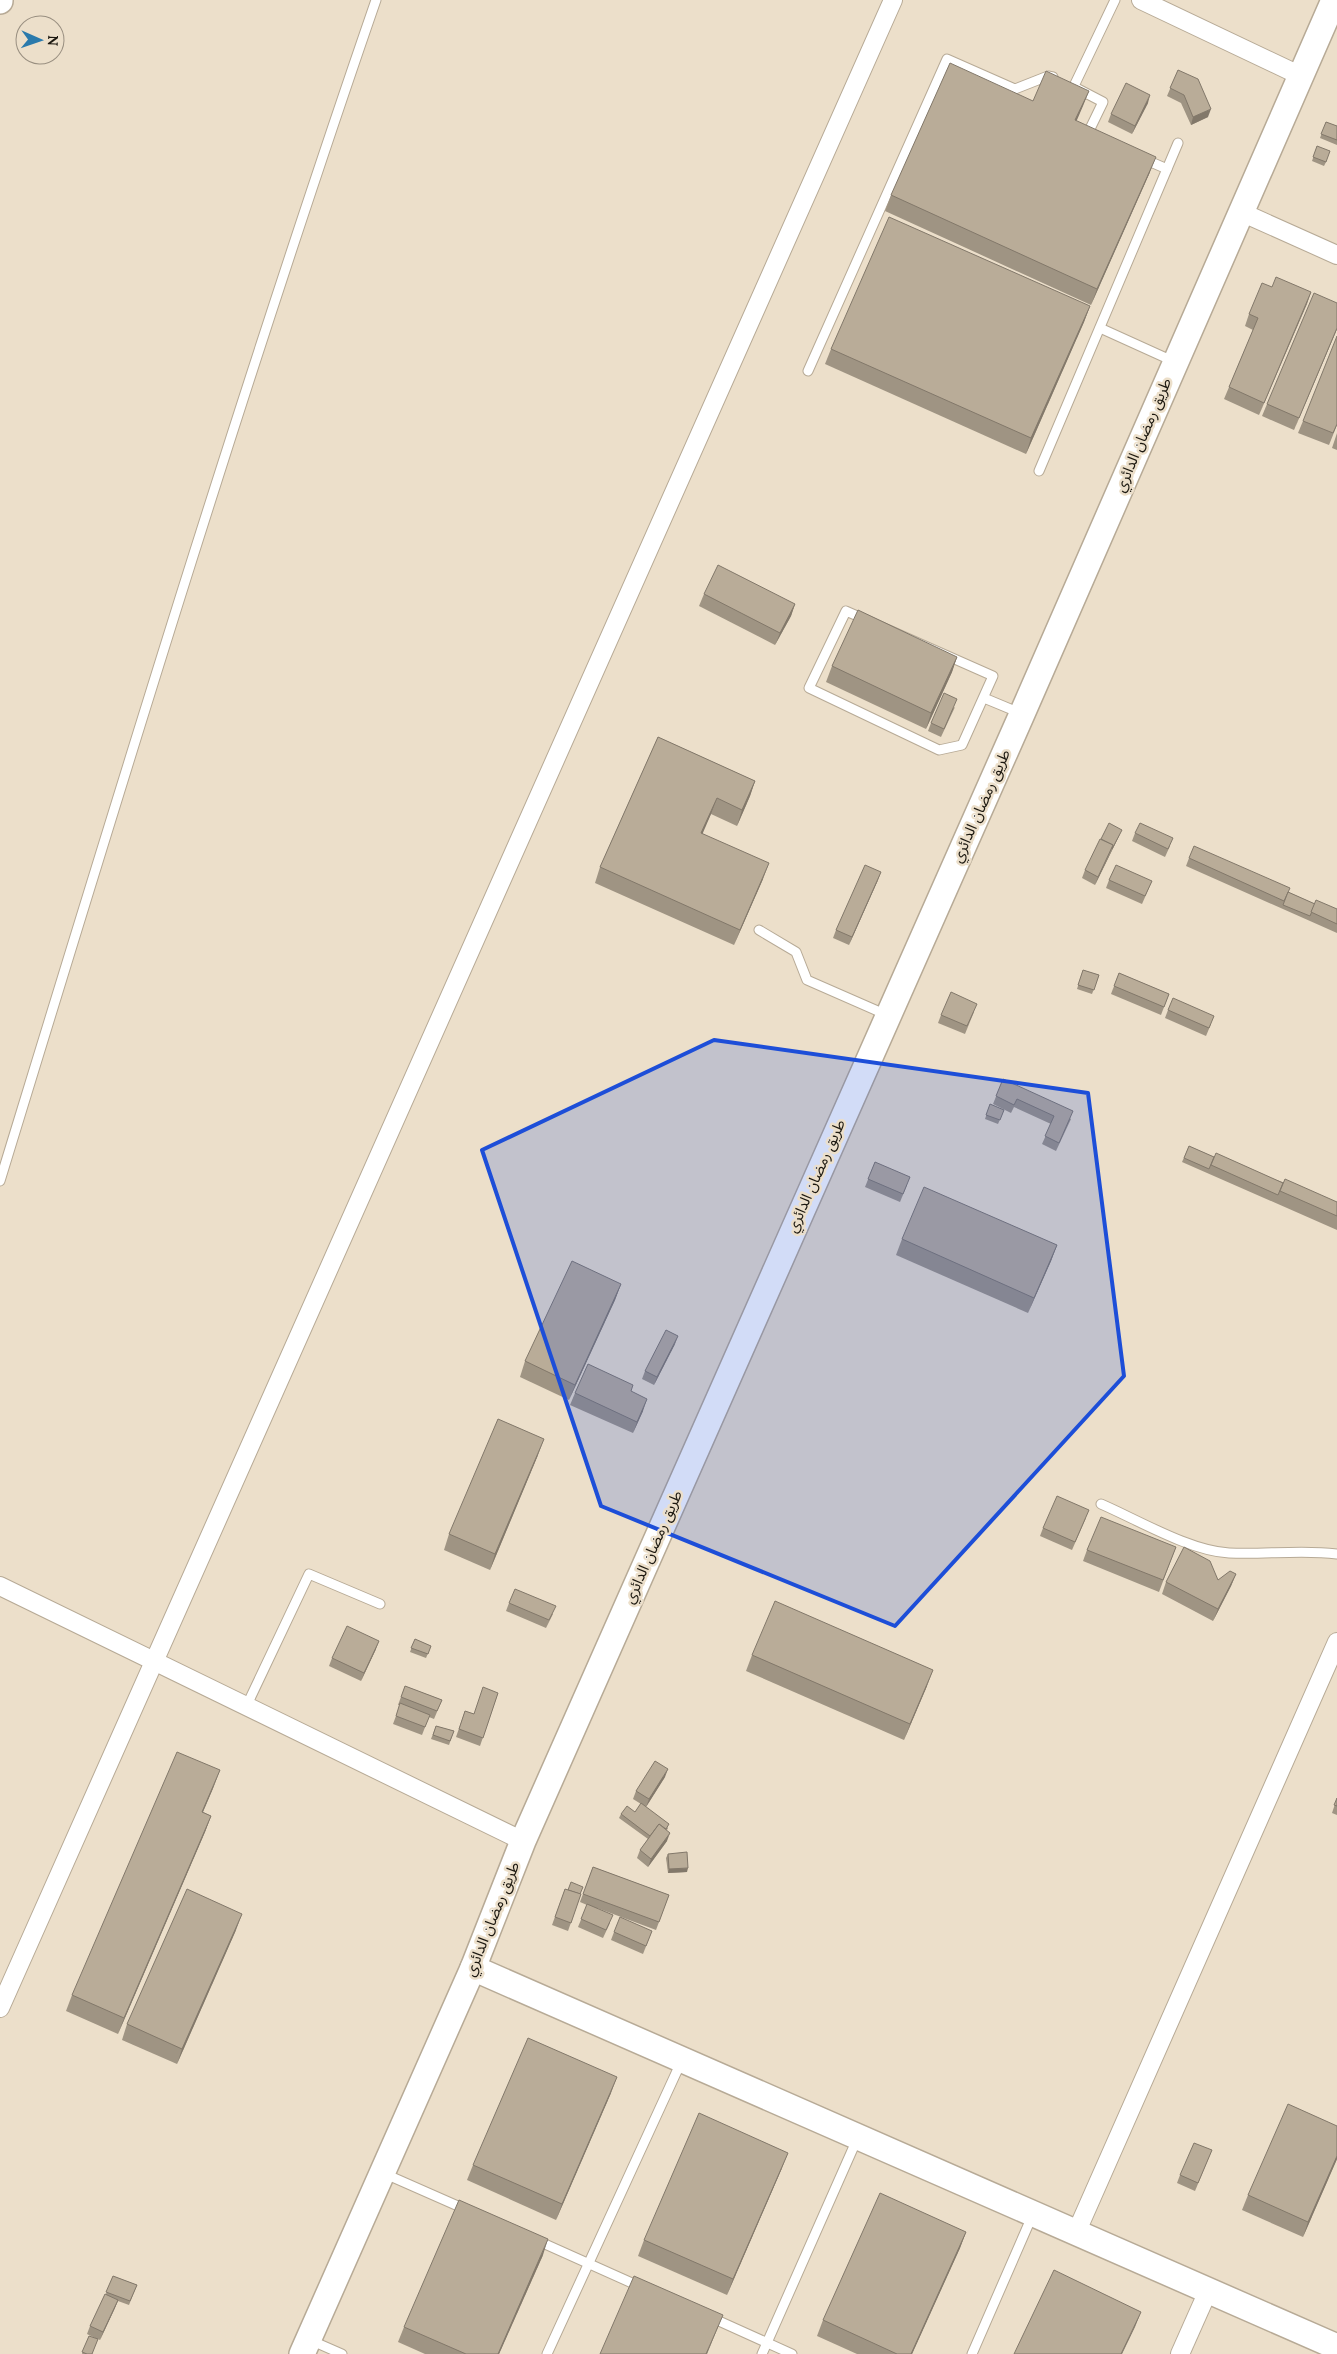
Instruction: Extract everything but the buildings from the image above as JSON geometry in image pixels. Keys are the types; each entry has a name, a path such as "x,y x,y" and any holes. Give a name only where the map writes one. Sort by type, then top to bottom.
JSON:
{"street":[{"path":"0,2008 893,0"},
{"path":"1141,0 1301,76"},
{"name":"طريق رمضان الدائري","path":"306,2347 473,1968 523,1841 887,1015 1022,714 1334,0"},
{"path":"1241,212 1337,254"},
{"path":"0,1586 246,1708 523,1841"},
{"path":"1076,2232 1337,1642"},
{"path":"473,1968 1337,2347"},
{"path":"1180,2354 1208,2291"}],"lane":[{"path":"0,1181 135,741 284,276 376,0"},
{"path":"1074,86 1116,0"},
{"path":"808,371 947,59 1015,89 1048,76 1074,86 1103,102 1088,133 1105,141"},
{"path":"1039,471 1178,143"},
{"path":"1132,153 1167,169"},
{"path":"1100,328 1175,362"},
{"path":"846,611 993,676 984,698 962,745 939,750 809,688 846,611"},
{"path":"984,698 1022,714"},
{"path":"759,930 796,952 807,980 887,1015"},
{"path":"1101,1504 1204,1549 1229,1553 1314,1551 1337,1554"},
{"path":"246,1708 309,1574 380,1604"},
{"path":"547,2354 682,2060"},
{"path":"762,2354 858,2137"},
{"path":"383,2173 472,2212"},
{"path":"972,2354 1034,2214"},
{"path":"526,2236 651,2291"},
{"path":"705,2315 792,2354"},
{"path":"306,2347 342,2354"}],"highlighted area":[{"path":"714,1040 1088,1093 1124,1376 895,1626 601,1506 482,1150"}]}
